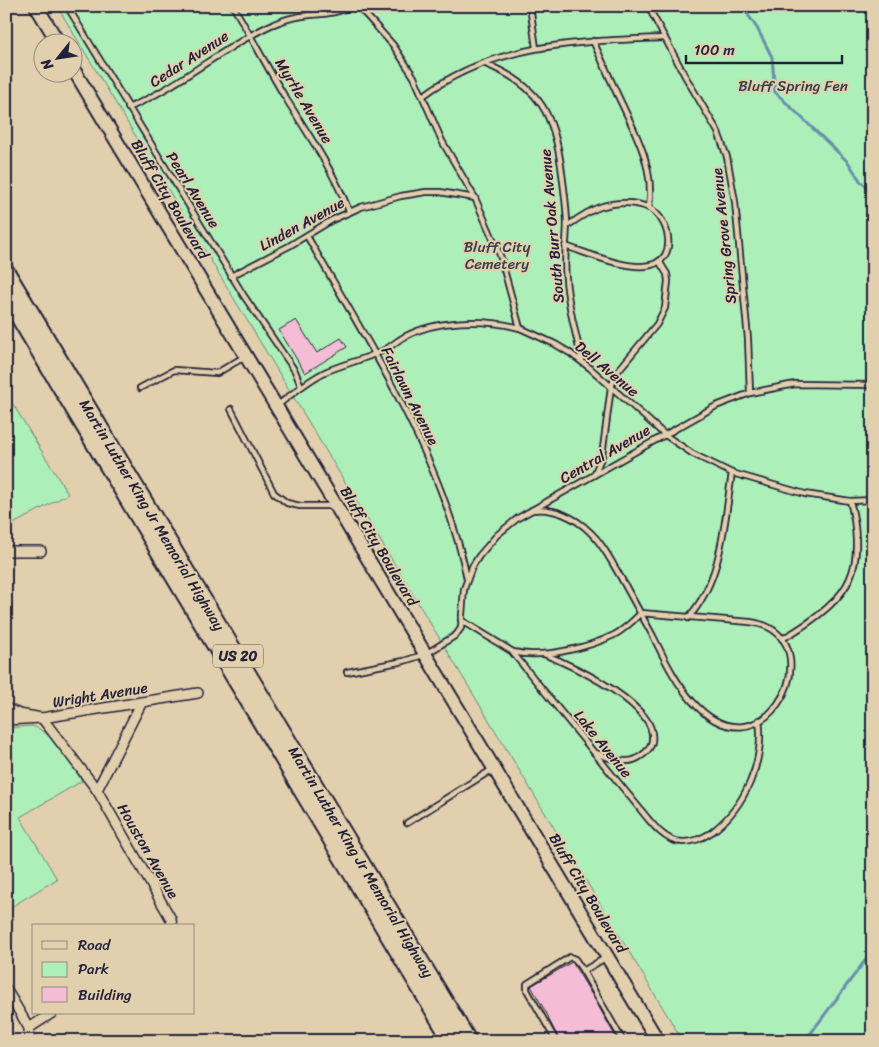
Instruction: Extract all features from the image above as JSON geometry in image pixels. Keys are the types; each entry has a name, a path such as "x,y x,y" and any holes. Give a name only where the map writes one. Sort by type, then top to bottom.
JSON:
{"highway":[{"name":"Martin Luther King Jr Memorial Highway","path":"6,272 468,1041"},
{"name":"Martin Luther King Jr Memorial Highway","path":"6,295 452,1041"}],"street":[{"path":"36,6 52,32"},
{"name":"Bluff City Boulevard","path":"81,82 658,1041"},
{"path":"6,552 41,551"},
{"name":"Wright Avenue","path":"6,720 42,718 198,693"},
{"path":"97,790 142,702"},
{"path":"6,708 19,714 42,718"},
{"name":"Houston Avenue","path":"42,718 97,790 172,924"},
{"path":"6,989 29,1028 29,1041"},
{"path":"29,1028 50,1014"}],"lane":[{"name":"Pearl Avenue","path":"67,6 231,276 262,325 290,364 301,386"},
{"name":"Myrtle Avenue","path":"233,6 251,35 272,76 324,159 343,194 349,211"},
{"name":"Cedar Avenue","path":"128,108 153,97 186,78 251,35 287,19 339,11 349,6"},
{"path":"358,6 393,45 414,77 442,140 475,198 500,255 520,328"},
{"path":"530,6 536,48"},
{"name":"Spring Grove Avenue","path":"648,6 685,76 718,132 727,157 735,202 748,339 750,393"},
{"path":"423,96 450,77 483,63 536,48 558,44 665,38"},
{"path":"593,42 633,125 644,154 650,183 649,208"},
{"name":"South Burr Oak Avenue","path":"483,63 509,74 536,96 548,115 559,148 566,226 566,279 582,361"},
{"name":"Linden Avenue","path":"231,276 307,236 349,211 415,193 440,192 475,198"},
{"path":"565,246 630,265 648,266 659,261 664,256 667,249 668,233 661,219 649,208 625,203 602,206 566,226"},
{"name":"Fairlawn Avenue","path":"307,236 375,354 437,479 458,542 467,579"},
{"path":"594,475 602,456 611,387 617,372 662,316 665,308 668,281 667,274 659,261"},
{"name":"Dell Avenue","path":"276,407 301,386 326,372 375,354 403,337 430,327 448,324 480,323 509,325 555,344 582,361 665,434 693,454 732,473 805,494 850,502 873,500"},
{"path":"140,388 174,370 217,373 245,357"},
{"name":"Central Avenue","path":"462,620 462,598 467,579 479,556 497,535 518,518 716,406 750,393 795,384 873,385"},
{"path":"230,409 274,493 287,503 300,506 336,506"},
{"path":"688,618 701,601 713,577 720,548 732,473"},
{"path":"782,639 818,614 840,593 850,579 854,564 856,539 854,517 850,502"},
{"path":"347,672 404,661 426,654 456,635 462,620 513,652 522,655 543,654 582,646 614,635 624,629 641,613 750,622 768,627 782,639 789,657 790,668 787,685 779,702 760,720 744,726 727,726 709,717 699,708 675,678 641,613 610,558 590,533 573,519 563,514 542,509 532,510"},
{"name":"Lake Avenue","path":"513,652 660,832 674,840 682,842 698,839 716,829 731,814 745,794 759,751 760,720"},
{"path":"543,654 588,676 620,696 641,712 651,728 653,735 649,749 645,754 632,761 619,761 593,752"},
{"path":"407,823 495,768"},
{"path":"583,972 608,956"},
{"path":"556,1041 526,990 528,984 570,957 575,959 624,1041"}],"green space":[{"name":"Bluff City Cemetery","path":"57,6 873,6 873,1041 683,1041 82,47 82,32 73,32"},
{"path":"6,393 68,494 6,528"},
{"path":"32,726 41,730 55,742 82,781 20,817 57,879 6,910 6,728"}],"building":[{"path":"296,320 317,353 341,338 347,347 305,373 279,330"},
{"path":"572,962 618,1041 560,1041 531,986"}],"waterway":[{"path":"742,6 757,28 772,57 775,92 848,162 861,182 871,191 873,198"},
{"path":"805,1041 873,950"}],"park label":[{"name":"Bluff Spring Fen","path":"793,86"}]}
